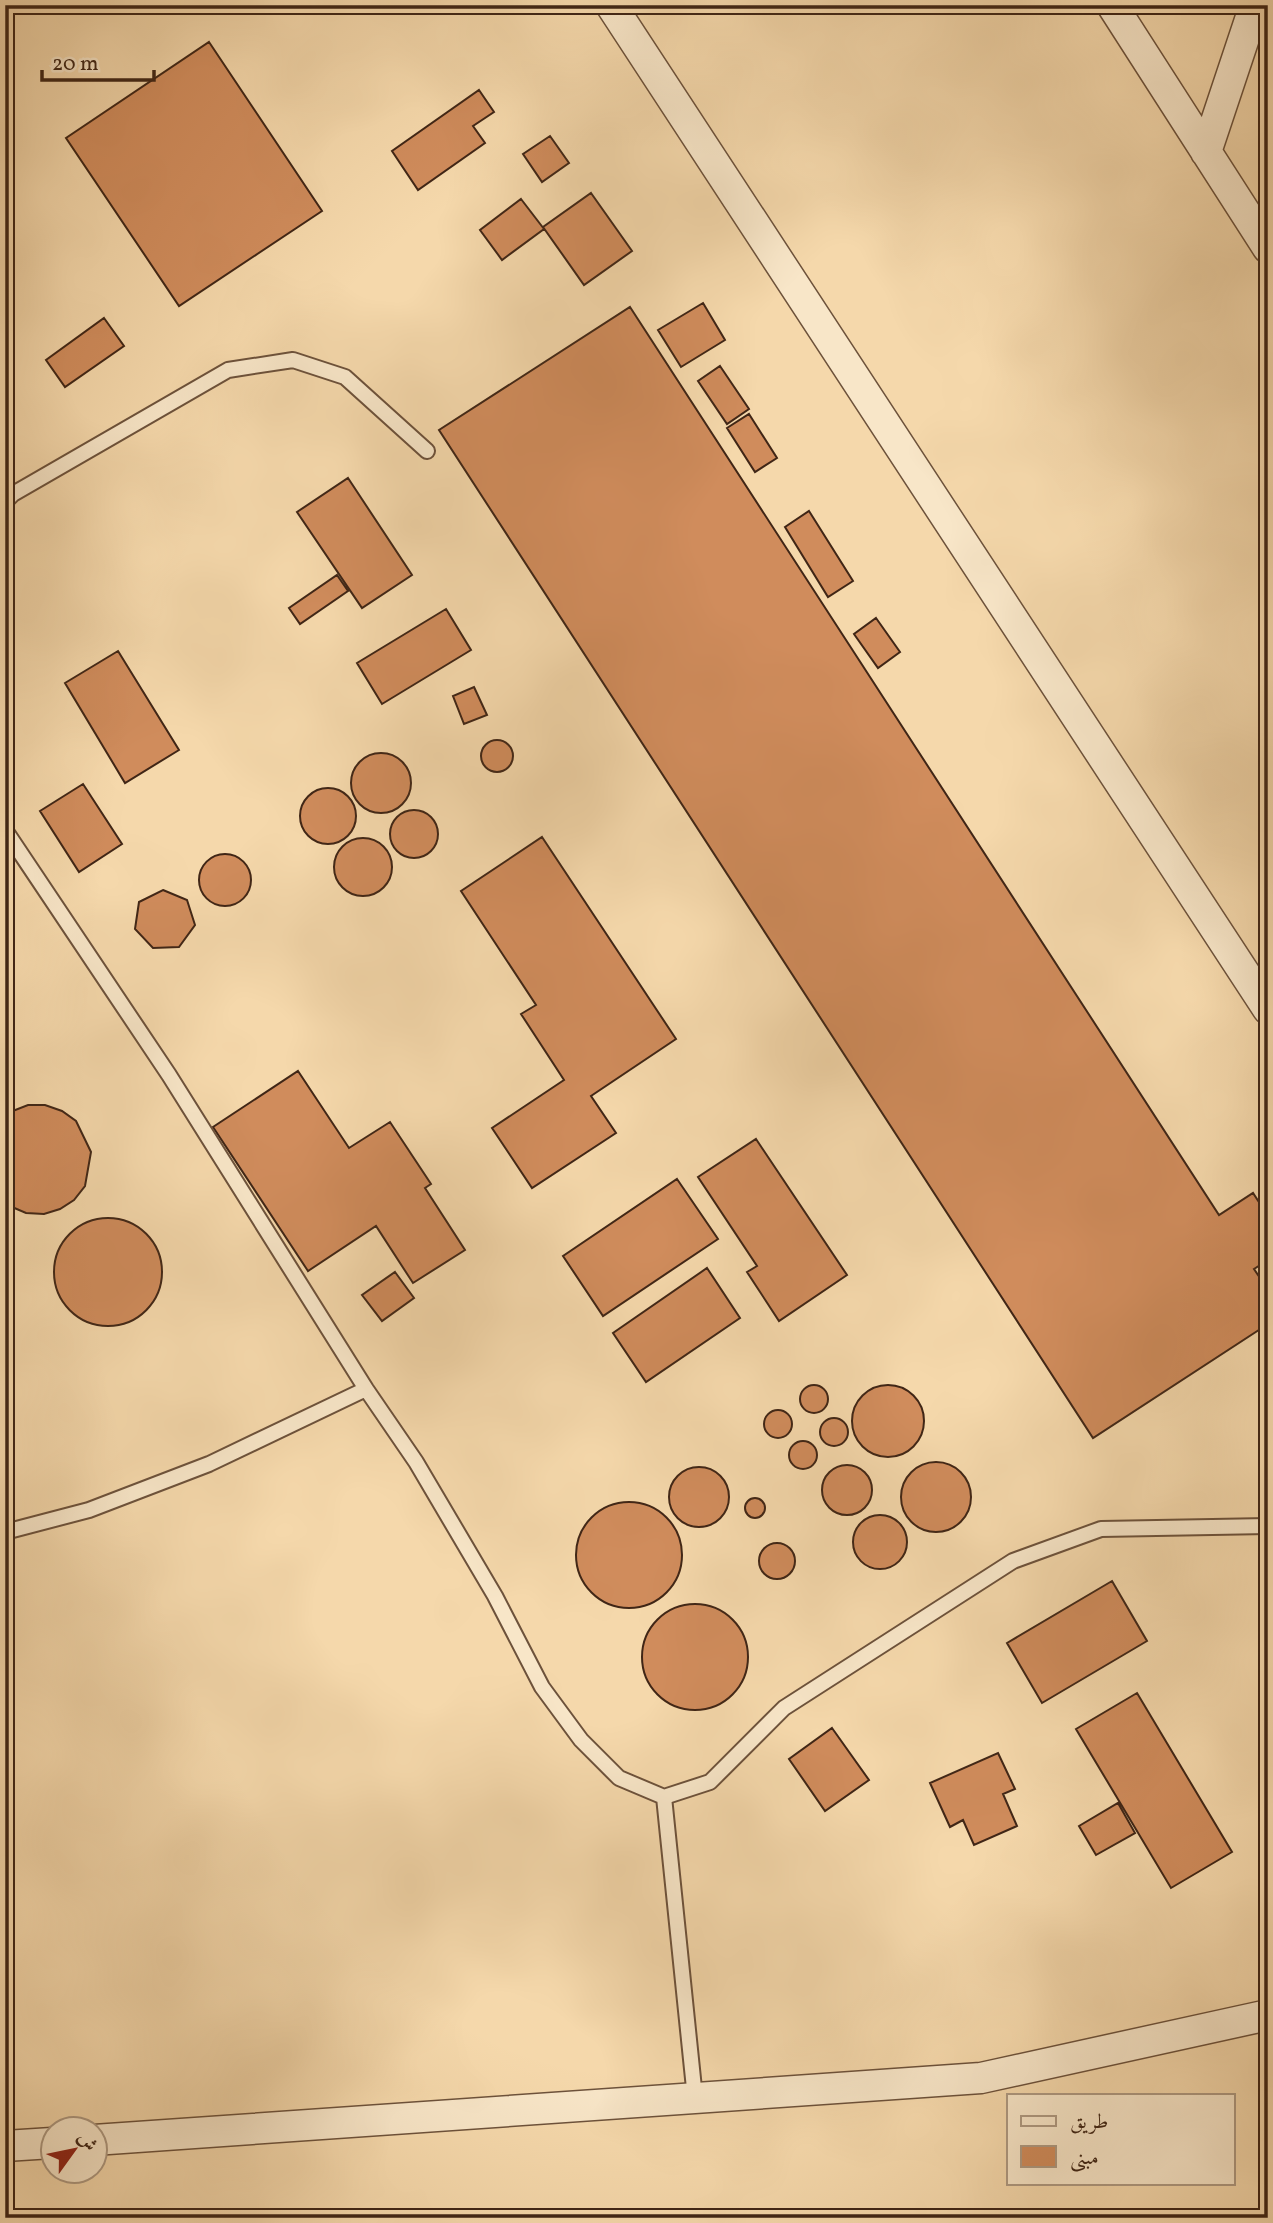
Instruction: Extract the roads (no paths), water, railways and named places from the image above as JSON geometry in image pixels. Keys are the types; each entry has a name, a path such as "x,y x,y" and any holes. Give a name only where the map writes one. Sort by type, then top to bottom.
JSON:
{"street":[{"path":"611,5 1268,1009"},
{"path":"1112,5 1268,248"},
{"path":"1206,152 1255,5"},
{"path":"108,2139 981,2078 1268,2015"},
{"path":"5,2146 38,2144"}],"lane":[{"path":"5,502 35,481 228,370 293,360 345,377 427,451"},
{"path":"5,830 169,1075 366,1389 416,1462 495,1597 542,1687 581,1740 619,1778 664,1797 710,1782 785,1708 1013,1561 1101,1529 1268,1526"},
{"path":"5,1532 89,1510 209,1464 366,1389"},
{"path":"664,1797 695,2098"}]}
